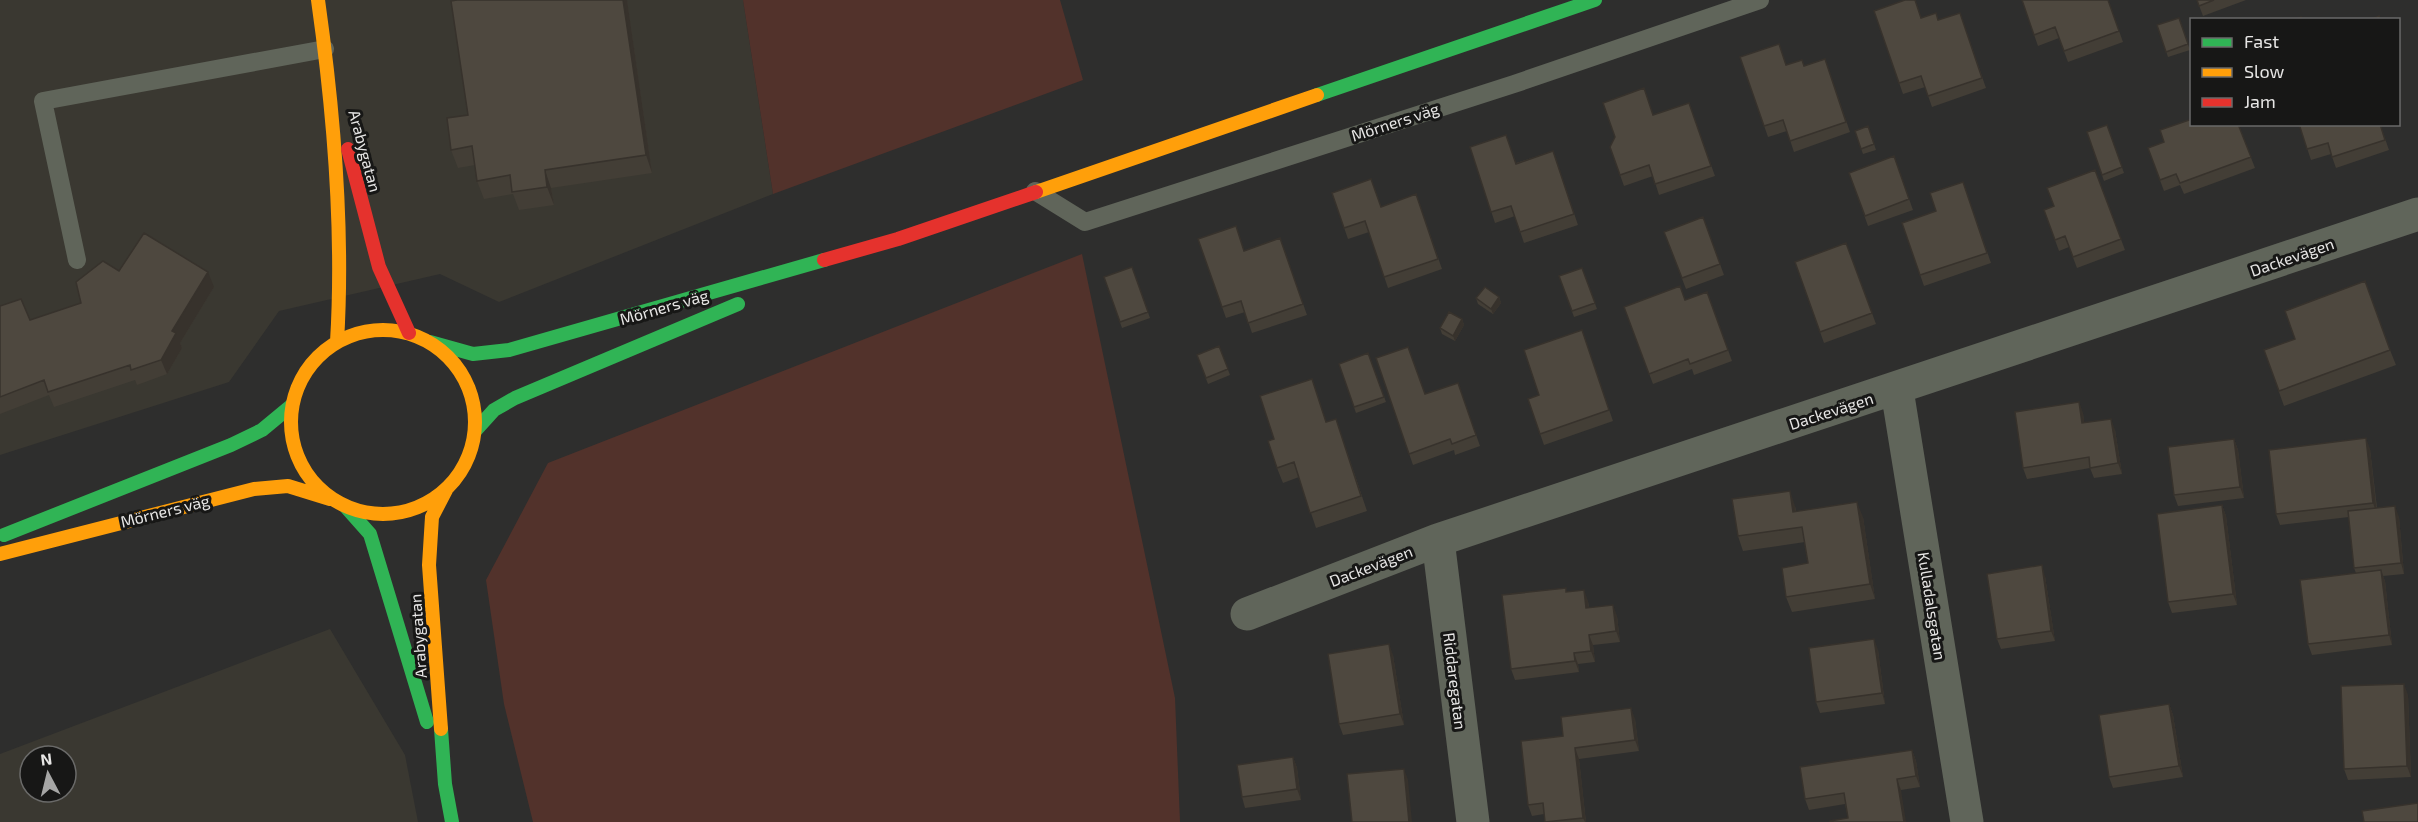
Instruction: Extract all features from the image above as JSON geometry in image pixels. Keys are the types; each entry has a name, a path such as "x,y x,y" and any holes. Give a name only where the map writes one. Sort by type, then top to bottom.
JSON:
{"main road":[{"name":"Arabygatan","path":"318,0 329,78 341,278 337,342"},
{"name":"Mörners väg","path":"430,342 472,356 498,353 541,343 897,239 1595,0"},
{"name":"Arabygatan","path":"329,78 381,271 397,314 409,333"},
{"name":"Mörners väg","path":"777,288 897,239"},
{"name":"Mörners väg","path":"475,431 494,410 515,398 755,297"},
{"path":"369,330 409,333 430,342 455,364 471,393 475,431 465,465 446,490 425,504 394,514 358,512 330,499 305,472 292,444 291,406 307,367 337,342 369,330"},
{"name":"Mörners väg","path":"0,537 231,445 262,430 291,406"},
{"name":"Mörners väg","path":"0,554 254,489 288,486 330,499"},
{"name":"Arabygatan","path":"446,490 432,517 429,565 446,784 452,822"},
{"name":"Arabygatan","path":"346,507 370,534 380,561 446,784"}],"street":[{"name":"Dackevägen","path":"1247,614 1438,540 1897,390 2418,214"},
{"name":"Kulladalsgatan","path":"1897,390 1967,822"},
{"name":"Riddaregatan","path":"1438,540 1473,822"}],"lane":[{"name":"Mörners väg","path":"1035,191 1085,222 1514,84 1761,0"},
{"path":"78,260 43,101 325,49"}],"shaded area":[{"path":"0,0 743,0 773,194 499,302 440,274 279,311 229,382 0,455"},
{"path":"743,0 1060,0 1083,80 773,194"},
{"path":"1082,254 1175,698 1180,822 533,822 504,704 486,580 548,463"},
{"path":"330,629 405,755 418,822 0,822 0,754 18,747 18,804 78,804 78,744 26,744"}],"building":[{"path":"623,0 646,155 545,170 547,187 512,192 510,175 477,181 472,146 451,150 447,118 468,115 451,1"},
{"path":"1905,0 1915,0 1921,18 1936,13 1938,20 1960,13 1982,78 1928,96 1921,76 1899,83 1874,11"},
{"path":"2022,0 2108,0 2119,31 2064,51 2055,27 2034,35"},
{"path":"2197,0 2214,0 2199,6"},
{"path":"2179,18 2188,44 2166,52 2157,25"},
{"path":"1779,44 1786,65 1802,60 1804,66 1825,59 1846,122 1790,141 1783,120 1764,126 1740,57"},
{"path":"1644,88 1653,115 1689,103 1711,166 1655,184 1649,165 1620,175 1610,147 1615,137 1603,103"},
{"path":"2190,120 2190,126 2239,126 2251,157 2180,183 2176,174 2160,180 2148,148 2164,142 2160,130"},
{"path":"2107,125 2122,167 2102,175 2087,132"},
{"path":"1868,126 1874,144 1861,149 1855,131"},
{"path":"2300,126 2381,126 2385,140 2332,157 2328,143 2307,149"},
{"path":"1506,135 1516,164 1553,151 1574,214 1520,232 1511,206 1491,212 1470,147"},
{"path":"1894,156 1909,199 1865,216 1849,173"},
{"path":"2095,170 2121,239 2073,257 2065,236 2055,240 2044,210 2054,206 2047,188"},
{"path":"1371,179 1381,207 1416,194 1438,259 1384,277 1365,221 1344,228 1332,193"},
{"path":"1963,182 1987,253 1920,275 1902,223 1936,211 1930,193"},
{"path":"1703,217 1720,264 1682,278 1664,232"},
{"path":"1236,226 1244,251 1280,238 1303,304 1248,323 1241,301 1222,307 1198,239"},
{"path":"144,233 208,272 172,331 176,333 161,360 131,370 130,365 48,392 44,380 0,397 0,306 21,299 30,320 81,303 76,282 103,261 119,271"},
{"path":"1846,243 1872,313 1820,332 1795,262"},
{"path":"1132,267 1148,312 1120,322 1104,277"},
{"path":"1582,268 1595,303 1572,311 1559,276"},
{"path":"2365,281 2390,350 2279,391 2264,350 2295,339 2285,311"},
{"path":"1680,286 1685,300 1707,292 1728,350 1690,364 1688,359 1649,374 1624,307"},
{"path":"1485,287 1499,297 1491,309 1476,298"},
{"path":"1449,312 1462,319 1453,336 1440,328"},
{"path":"1582,330 1609,410 1540,434 1528,399 1539,395 1524,350"},
{"path":"1219,346 1228,369 1206,378 1197,355"},
{"path":"1408,347 1425,394 1458,383 1476,435 1452,444 1450,439 1409,454 1376,358"},
{"path":"1368,353 1384,397 1354,407 1339,364"},
{"path":"1312,379 1326,422 1336,419 1361,496 1310,513 1294,462 1277,468 1268,441 1274,439 1260,396"},
{"path":"2079,402 2082,423 2111,419 2118,463 2090,468 2089,457 2023,468 2015,412"},
{"path":"2366,438 2373,503 2276,514 2269,450"},
{"path":"2234,439 2240,487 2174,495 2168,447"},
{"path":"1790,491 1793,512 1857,502 1870,584 1786,597 1782,568 1808,563 1802,527 1738,536 1732,499"},
{"path":"2222,505 2233,594 2168,602 2157,514"},
{"path":"2395,506 2401,563 2354,568 2348,511"},
{"path":"2042,565 2051,631 1997,639 1987,574"},
{"path":"2381,570 2389,635 2308,644 2300,580"},
{"path":"1566,588 1566,592 1584,590 1586,608 1613,605 1616,631 1589,635 1591,651 1574,653 1575,661 1511,669 1502,595"},
{"path":"1874,639 1882,693 1816,702 1809,648"},
{"path":"1389,644 1400,714 1339,724 1328,654"},
{"path":"2404,684 2407,766 2344,769 2341,686"},
{"path":"2169,704 2179,766 2109,777 2099,715"},
{"path":"1631,708 1635,740 1575,748 1583,818 1545,822 1543,803 1528,805 1521,741 1563,736 1561,717"},
{"path":"1912,750 1916,776 1897,779 1904,822 1830,822 1848,818 1844,793 1805,799 1800,767"},
{"path":"1293,757 1297,789 1242,797 1237,765"},
{"path":"1404,769 1409,822 1352,822 1347,774"},
{"path":"2418,803 2418,822 2364,822 2362,811"}],"traffic: fast":[{"path":"1317,95 1595,0"},
{"path":"430,342 473,354 509,350 824,260"},
{"path":"475,431 494,410 515,398 738,304"},
{"path":"4,535 231,445 262,430 291,406"},
{"path":"346,507 370,534 427,722"},
{"path":"441,729 445,784 452,822"}],"traffic: slow":[{"path":"318,0 329,85 336,171 339,256 337,342"},
{"path":"1036,192 1317,95"},
{"path":"383,330 418,337 448,357 468,387 475,422 468,457 448,487 418,507 383,514 348,507 318,487 298,457 291,422 298,387 318,357 348,337 383,330"},
{"path":"0,554 254,489 288,486 330,499"},
{"path":"441,729 429,565 432,517 446,490"}],"traffic: jam":[{"path":"348,149 379,267 409,333"},
{"path":"824,260 898,239 1036,192"}]}
